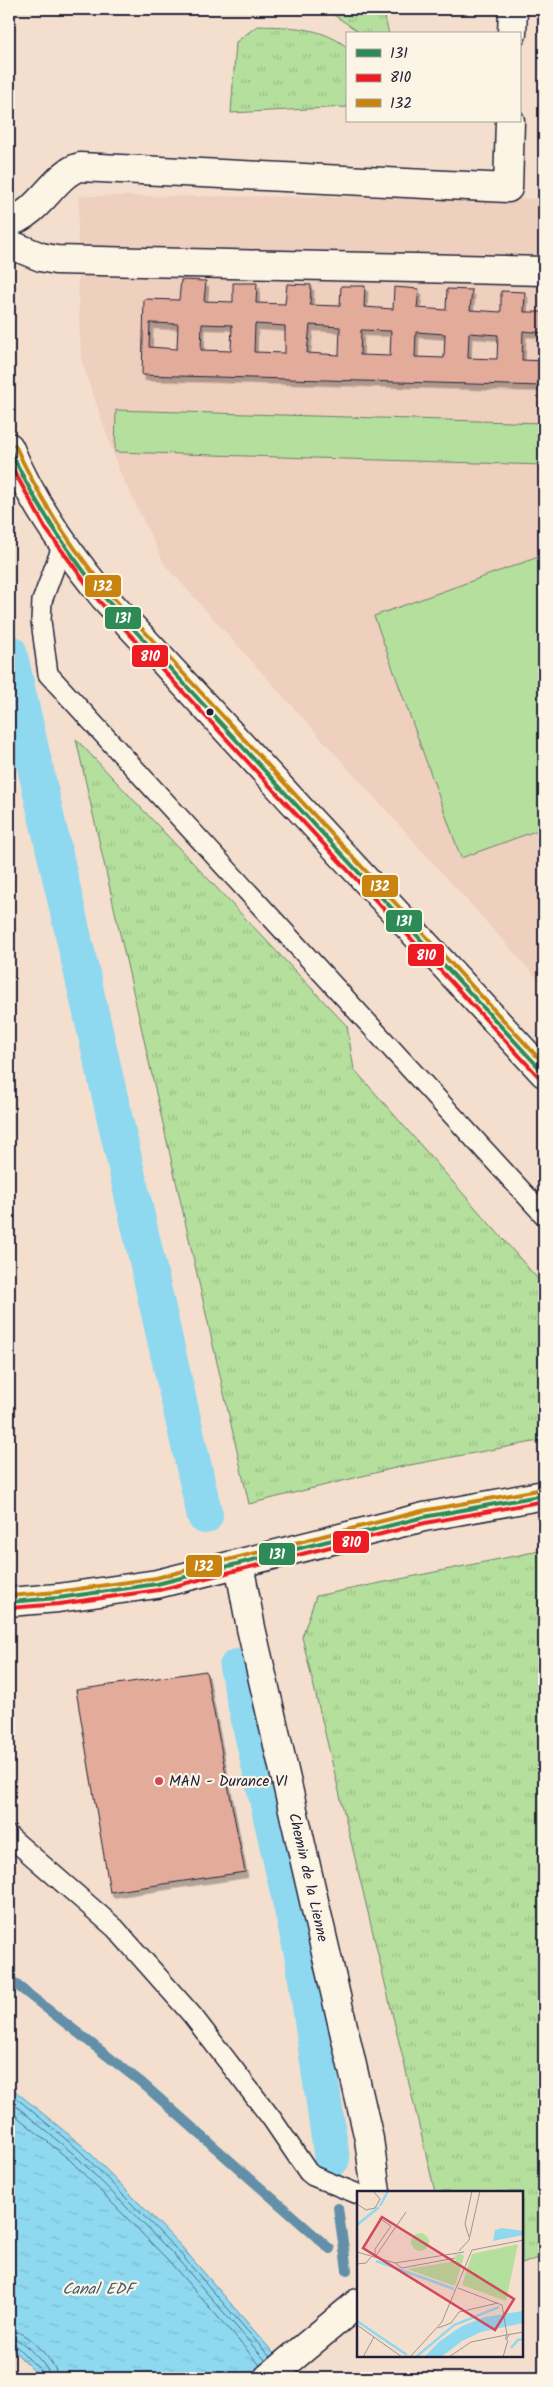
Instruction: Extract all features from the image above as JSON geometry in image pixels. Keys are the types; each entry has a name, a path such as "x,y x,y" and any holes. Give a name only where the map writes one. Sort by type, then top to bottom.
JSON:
{"street":[{"path":"512,32 513,9"},
{"path":"9,222 33,209 70,171 80,167 508,188 510,122"},
{"path":"9,244 41,257 56,260 544,271"},
{"path":"9,447 33,497 63,544 104,598 544,1073"},
{"path":"9,1602 58,1598 157,1584 424,1518 544,1495"},
{"name":"Chemin de la Lienne","path":"239,1564 251,1628 369,2140 376,2191"},
{"path":"268,2378 357,2303"}],"lane":[{"path":"63,544 42,601 41,621 48,674 544,1215"},
{"path":"9,1836 115,1928 192,2015 272,2119 308,2172 313,2176 357,2194"}],"shaded area":[{"path":"79,196 471,197 544,199 544,986 165,565 119,470 81,359 77,261"}],"green space":[{"path":"325,9 383,9 389,32 359,32"},
{"path":"257,26 304,29 315,31 336,40 346,46 346,107 231,113 236,42"},
{"path":"116,410 544,423 544,465 115,452"},
{"path":"544,555 544,828 461,858 374,616"},
{"path":"76,739 347,1026 354,1069 544,1286 544,1440 399,1467 249,1504"},
{"path":"544,1550 544,2256 523,2264 523,2191 435,2191 302,1637 316,1596"}],"water":[{"name":"Canal EDF","path":"9,2086 84,2147 181,2246 295,2378 41,2378 9,2346"}],"building":[{"path":"181,280 206,281 204,301 233,302 233,283 257,283 256,303 285,304 287,284 311,285 310,305 340,306 341,286 365,286 364,307 393,309 394,287 419,289 417,308 446,310 447,289 472,290 470,310 501,312 501,291 525,292 524,312 544,312 544,333 523,331 522,360 544,361 544,386 142,375 144,299 179,300","holes":["150,323 178,324 177,349 149,347","202,324 232,325 231,351 201,350","255,324 285,326 285,353 254,352","310,325 340,327 339,355 307,353","361,330 391,331 390,356 360,355","416,332 445,334 444,358 415,357","469,333 498,335 497,359 468,358"]},
{"name":"MAN - Durance VI","path":"206,1671 245,1872 110,1892 76,1690"}],"waterway":[{"path":"9,652 205,1516"},
{"path":"237,1667 303,1958 332,2159"},
{"path":"9,1979 142,2083 330,2249"},
{"path":"338,2208 347,2270"}],"transit line":[{"name":"132","path":"15,445 34,484 57,522 109,593 544,1064"},
{"name":"131","path":"9,447 18,467 51,525 104,597 544,1073"},
{"name":"810","path":"9,462 46,529 99,601 539,1077"},
{"name":"132","path":"9,1596 57,1592 156,1578 422,1511 543,1489"},
{"name":"131","path":"9,1602 58,1598 157,1584 424,1517 544,1495"},
{"name":"810","path":"10,1608 59,1604 159,1590 425,1523 544,1501"}],"place":[{"name":"MAN - Durance VI","path":"159,1781"}]}
